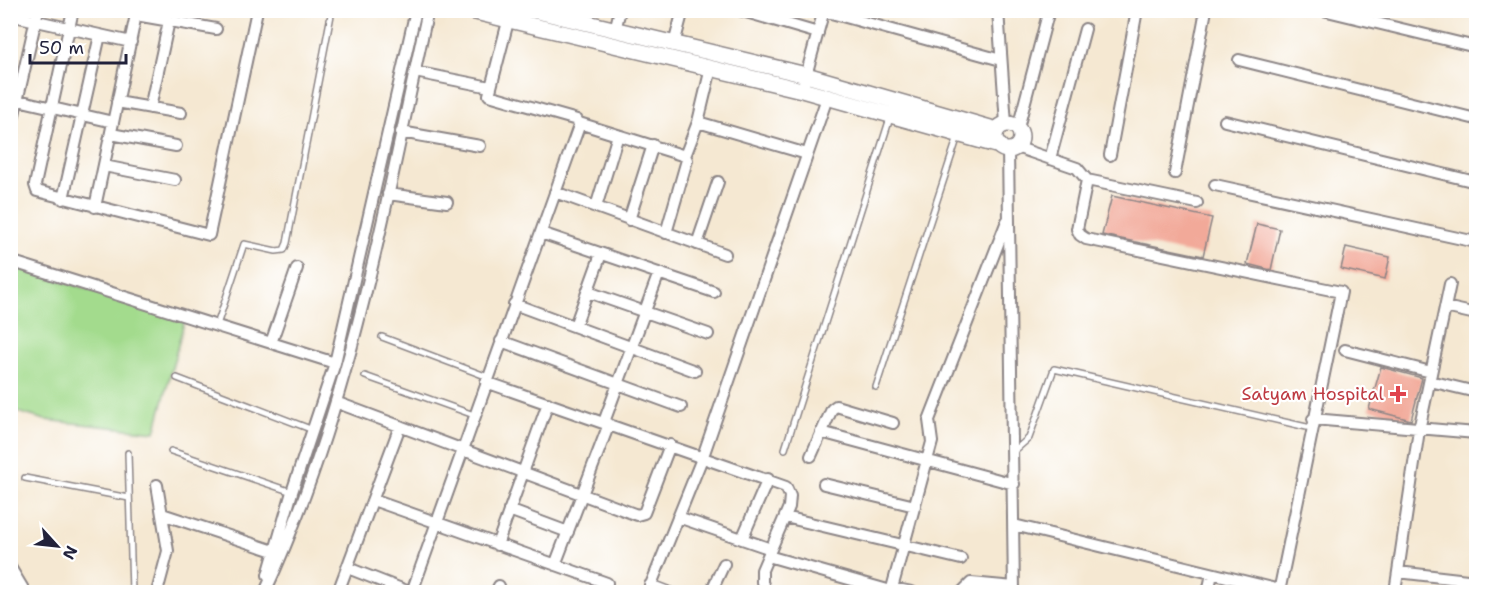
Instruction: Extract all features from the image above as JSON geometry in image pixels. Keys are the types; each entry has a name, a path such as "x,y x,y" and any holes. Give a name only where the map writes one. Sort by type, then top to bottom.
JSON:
{"street":[{"path":"73,10 34,185 40,193 209,235 257,10"},
{"path":"265,592 274,551 292,492 335,363 416,10"},
{"path":"265,592 284,552 338,403 388,194 428,10"},
{"path":"467,10 509,15 1007,127 1021,138 1008,147"},
{"path":"533,10 561,14 674,44 712,61"},
{"path":"615,30 620,10"},
{"path":"674,44 683,10"},
{"path":"739,10 818,33"},
{"path":"998,10 1007,127"},
{"path":"962,592 971,583 1014,590 1008,147 996,137 1007,127 1049,10"},
{"path":"1110,155 1137,10"},
{"path":"1175,173 1206,10"},
{"path":"1323,10 1476,47"},
{"path":"804,82 824,11 1001,60"},
{"path":"95,207 137,13 216,29"},
{"path":"10,15 37,16 69,28 130,42"},
{"path":"509,15 489,95 685,156"},
{"path":"10,132 37,16"},
{"path":"150,108 169,21"},
{"path":"1050,159 1084,29"},
{"path":"63,199 100,35"},
{"path":"1239,60 1476,119"},
{"path":"666,233 687,160 685,156 698,122 712,61"},
{"path":"414,72 490,87"},
{"path":"804,82 827,98 1077,168 1087,180 1197,203"},
{"path":"668,592 649,589 703,456 827,98"},
{"path":"18,100 113,122"},
{"path":"117,102 181,113"},
{"path":"1225,121 1476,182"},
{"path":"698,122 807,154"},
{"path":"348,568 411,592 579,123"},
{"path":"401,132 480,146"},
{"path":"111,134 176,146"},
{"path":"596,207 618,135"},
{"path":"629,220 653,145"},
{"path":"104,166 175,180"},
{"path":"1014,525 1280,591 1312,423 1341,292 1086,239 1080,235 1077,223 1087,180"},
{"path":"697,244 718,182"},
{"path":"1215,184 1476,242"},
{"path":"555,192 725,254"},
{"path":"388,194 447,202"},
{"path":"891,590 928,461 932,442 930,420 1009,216"},
{"path":"541,233 714,292"},
{"path":"575,326 601,254"},
{"path":"10,261 335,363"},
{"path":"272,342 297,267"},
{"path":"555,565 582,495 618,384 659,273"},
{"path":"1395,592 1419,430 1450,284"},
{"path":"588,291 708,334"},
{"path":"514,304 695,371"},
{"path":"1445,307 1476,314"},
{"path":"501,341 681,407"},
{"path":"1346,350 1476,392"},
{"path":"487,379 548,403 768,479 789,491 789,507 761,576 766,592"},
{"path":"338,403 582,495 641,514 670,445"},
{"path":"497,544 548,403"},
{"path":"811,456 832,409 840,405 893,423"},
{"path":"1312,423 1476,434"},
{"path":"338,592 400,426"},
{"path":"821,432 1014,484"},
{"path":"742,539 768,479"},
{"path":"824,484 915,506"},
{"path":"157,485 168,551 157,592"},
{"path":"373,500 607,583"},
{"path":"509,510 568,532"},
{"path":"162,514 274,551"},
{"path":"678,516 742,539 769,552 891,590 912,592"},
{"path":"784,517 961,559"},
{"path":"711,592 724,564"},
{"path":"10,567 25,592"},
{"path":"1398,572 1476,581"},
{"path":"1208,592 1212,574"}],"lane":[{"path":"217,325 244,243 276,251 284,250 287,243 332,10"},
{"path":"785,449 891,116"},
{"path":"876,387 958,136"},
{"path":"381,337 487,379"},
{"path":"1013,452 1029,438 1054,369 1312,423"},
{"path":"365,376 474,415"},
{"path":"177,378 313,430"},
{"path":"171,451 292,492"},
{"path":"128,453 132,592"},
{"path":"25,478 129,498"}],"green space":[{"path":"10,265 185,319 155,432 45,420 11,410"}],"building":[{"path":"1112,196 1212,218 1203,256 1102,235"},
{"path":"1257,224 1280,229 1271,270 1247,264"},
{"path":"1346,247 1390,257 1385,279 1341,269"},
{"path":"1381,367 1422,378 1411,420 1369,409"}],"place":[{"name":"Satyam Hospital","path":"1398,394"}]}
